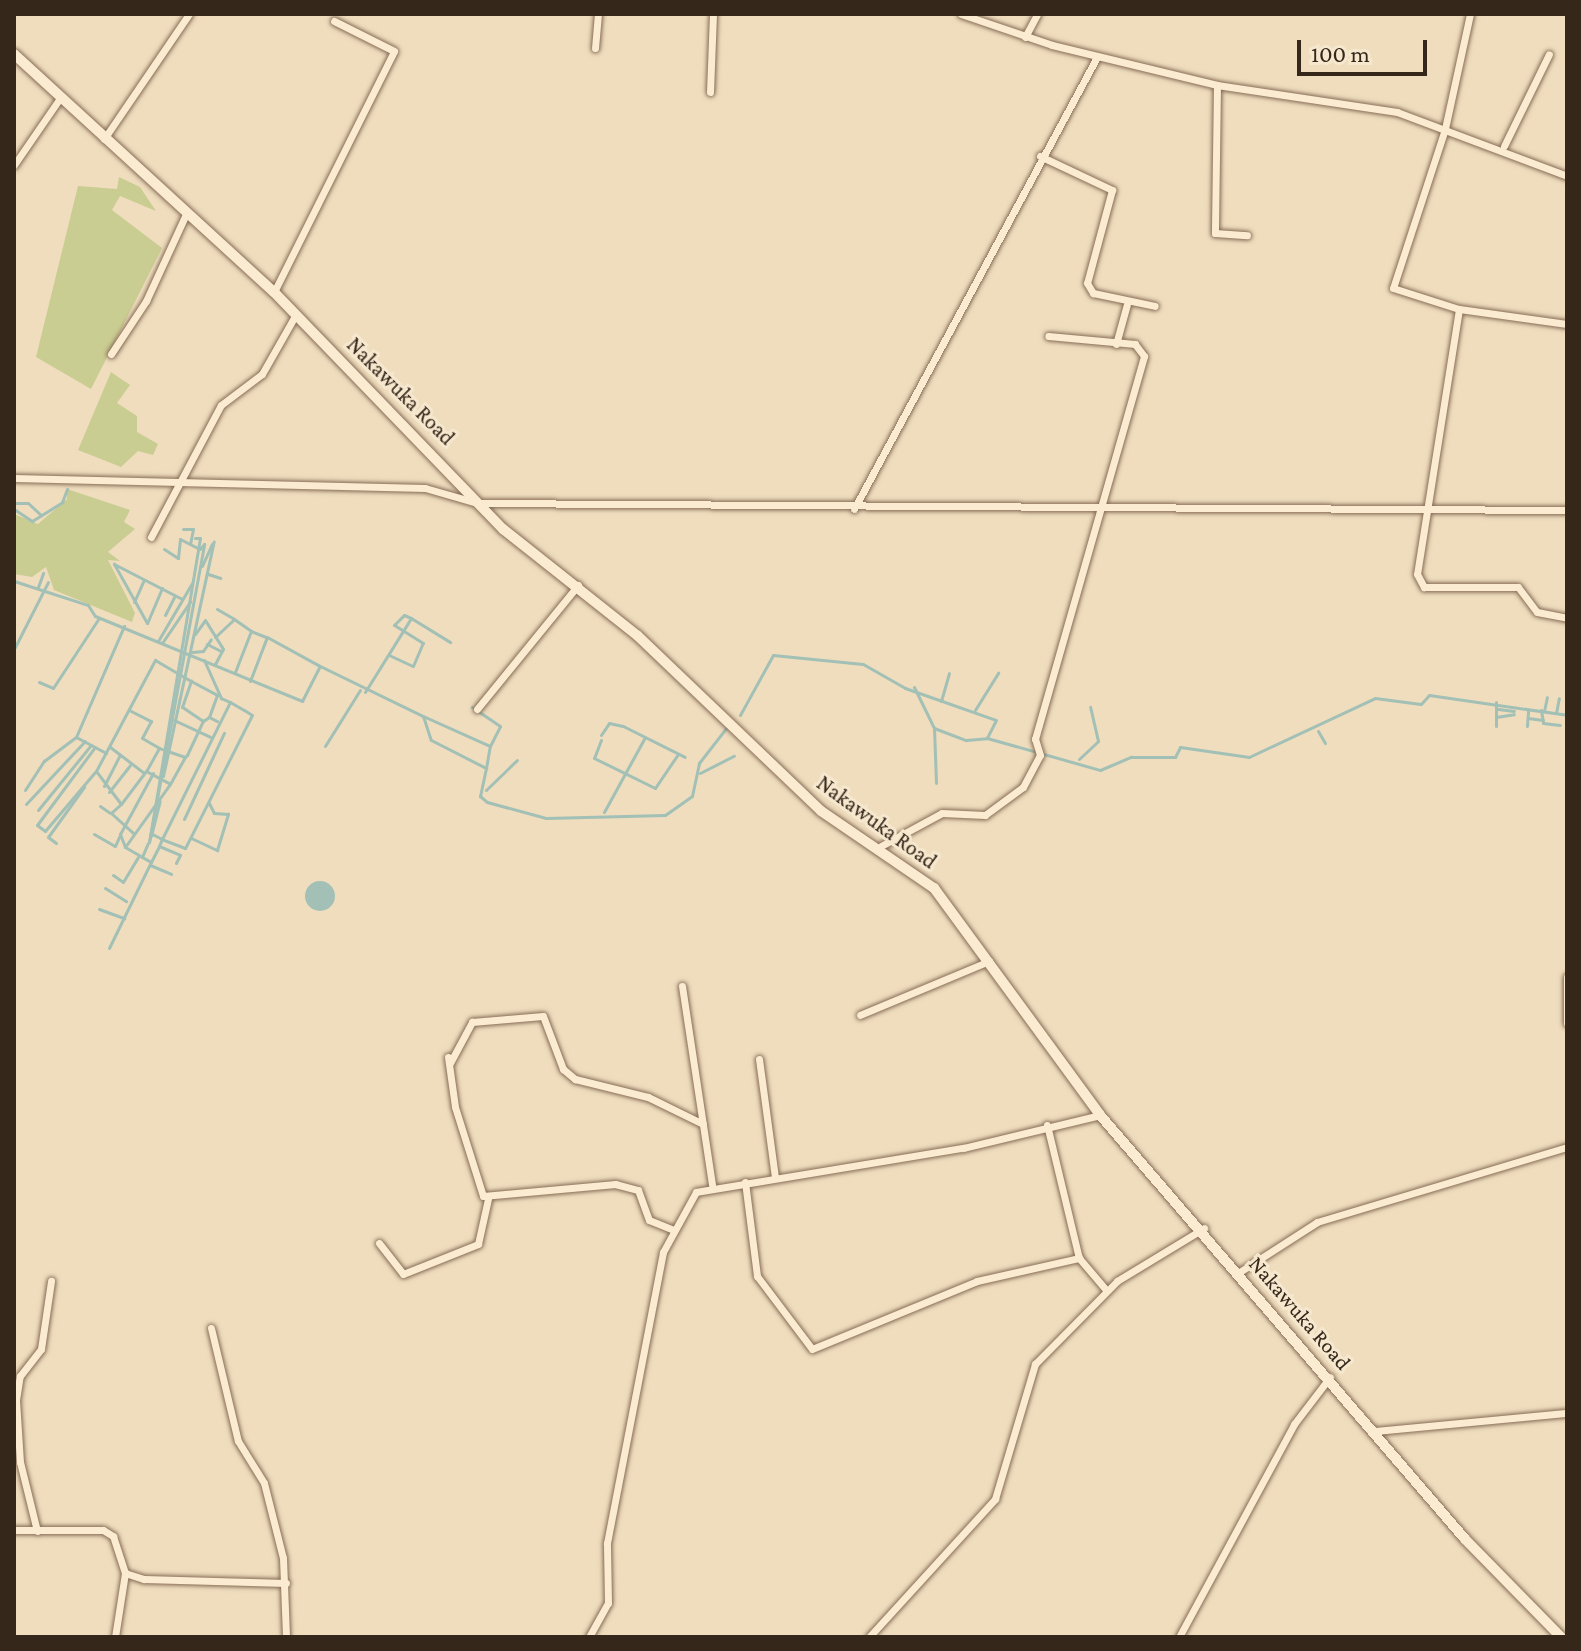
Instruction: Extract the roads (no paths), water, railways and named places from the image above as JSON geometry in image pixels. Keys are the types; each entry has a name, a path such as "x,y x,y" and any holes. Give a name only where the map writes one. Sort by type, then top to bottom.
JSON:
{"main road":[{"name":"Nakawuka Road","path":"15,56 274,292 477,503 578,585 821,811 881,846 934,888 1100,1115 1204,1228 1238,1273 1561,1637"}],"street":[{"path":"104,139 189,14"},
{"path":"595,48 598,14"},
{"path":"710,92 713,14"},
{"path":"961,14 1025,37 1097,57 1217,85 1355,103 1504,146 1567,176"},
{"path":"1025,37 1037,14"},
{"path":"1470,14 1445,129 1393,288 1459,309 1567,324"},
{"path":"274,292 394,51 334,21"},
{"path":"1504,146 1549,54"},
{"path":"854,509 1040,156 1097,57"},
{"path":"1217,85 1215,233 1247,235"},
{"path":"14,165 60,98"},
{"path":"1040,156 1112,190 1087,283 1093,293 1127,304 1155,306"},
{"path":"111,354 151,292 187,212"},
{"path":"1116,344 1127,304"},
{"path":"1459,309 1417,574 1424,587 1518,587 1537,612 1567,618"},
{"path":"151,537 221,405 262,374 295,316"},
{"path":"881,846 942,813 985,815 1023,787 1040,755 1035,739 1144,356 1135,344 1048,336"},
{"path":"14,478 180,478 425,488 477,503 854,509 1567,510"},
{"path":"477,709 578,585"},
{"path":"860,1015 989,961"},
{"path":"1567,977 1567,1023"},
{"path":"682,986 712,1185"},
{"path":"379,1243 403,1274 478,1244 488,1199 467,1149 448,1061 472,1022 543,1016 563,1069 575,1079 648,1097 703,1124"},
{"path":"759,1059 775,1178"},
{"path":"589,1637 608,1603 607,1543 671,1229 696,1192 712,1185 963,1148 1047,1125 1100,1115"},
{"path":"1047,1125 1079,1258 1107,1291"},
{"path":"1238,1273 1317,1222 1567,1147"},
{"path":"745,1182 757,1276 812,1349 977,1281 1079,1258"},
{"path":"488,1199 539,1186 615,1184 638,1190 649,1220 671,1229"},
{"path":"869,1637 995,1499 1035,1364 1107,1291 1204,1228"},
{"path":"37,1531 20,1462 16,1400 20,1376 41,1349 51,1281"},
{"path":"211,1328 238,1441 268,1497 286,1583 286,1637"},
{"path":"1179,1637 1272,1463 1330,1377"},
{"path":"1376,1431 1567,1413"},
{"path":"14,1530 108,1532 125,1573 115,1637"},
{"path":"125,1573 286,1583"}],"water":[{"path":"320,881 326,882 334,890 334,902 326,910 320,911 314,910 306,902 305,896 306,890 314,882"}],"waterway":[{"path":"14,509 32,521 62,502 67,489"},
{"path":"14,503 28,503 41,515"},
{"path":"183,529 193,529 190,544"},
{"path":"195,538 200,538 149,842 204,544 200,549"},
{"path":"164,549 178,558 180,539 200,549"},
{"path":"163,776 214,541"},
{"path":"202,566 212,544"},
{"path":"162,588 147,623 114,564 182,599"},
{"path":"38,587 43,573"},
{"path":"208,574 220,578"},
{"path":"134,602 144,580"},
{"path":"14,581 88,605 95,616 302,701 320,666 423,716 431,740 486,768 480,796 487,802 546,818 665,815 692,796 699,763 727,727"},
{"path":"14,649 48,582"},
{"path":"158,641 192,583"},
{"path":"165,615 174,597"},
{"path":"162,643 190,602"},
{"path":"217,609 234,619"},
{"path":"389,655 413,666 423,643 394,625 404,615 411,618"},
{"path":"39,682 53,688 99,618"},
{"path":"365,692 411,618 450,642"},
{"path":"215,637 234,619 251,631"},
{"path":"195,634 205,620 223,649 215,664"},
{"path":"25,790 44,761 76,737 124,626"},
{"path":"235,672 251,631 266,637"},
{"path":"250,681 267,637 320,666"},
{"path":"192,652 203,651 211,639"},
{"path":"207,644 221,651"},
{"path":"740,715 773,655 863,664 905,688 996,720 987,738 1100,770 1131,757 1175,757 1180,747 1249,757 1375,698 1421,704 1429,695 1567,715"},
{"path":"146,771 121,804 96,771 155,660 191,681"},
{"path":"204,660 221,698 230,702 252,715 185,848 162,839 230,702"},
{"path":"941,701 949,673"},
{"path":"975,710 998,673"},
{"path":"209,717 203,721 182,707 191,681 217,695 209,717 217,721"},
{"path":"914,687 934,728 936,783"},
{"path":"325,746 360,690"},
{"path":"1544,711 1547,697"},
{"path":"1556,713 1559,698"},
{"path":"1496,702 1496,726"},
{"path":"423,716 490,746 500,726 472,707"},
{"path":"1079,759 1098,741 1090,707"},
{"path":"1498,709 1514,711"},
{"path":"129,710 151,721 142,738 159,748"},
{"path":"1527,726 1528,710"},
{"path":"1541,710 1543,723 1560,725"},
{"path":"1496,717 1514,714"},
{"path":"1528,718 1543,720"},
{"path":"174,720 210,737"},
{"path":"185,757 159,748 146,771 170,784 187,755 203,721"},
{"path":"601,735 609,723 623,726 685,757"},
{"path":"934,728 966,740 987,738"},
{"path":"1318,731 1325,743"},
{"path":"184,819 224,733"},
{"path":"76,737 106,753"},
{"path":"604,812 645,737"},
{"path":"601,740 594,758 655,788 678,754"},
{"path":"26,804 85,741"},
{"path":"38,810 91,745"},
{"path":"486,768 490,746"},
{"path":"95,747 37,825 45,831 95,772"},
{"path":"110,747 144,773"},
{"path":"104,786 120,755"},
{"path":"700,773 734,756"},
{"path":"486,790 517,760"},
{"path":"109,792 130,765"},
{"path":"153,773 120,834 125,847 170,784"},
{"path":"56,843 48,837 84,787"},
{"path":"151,836 160,801"},
{"path":"191,838 217,850 228,814 214,813 209,803"},
{"path":"121,804 111,813 133,833"},
{"path":"100,806 110,813"},
{"path":"94,834 115,846 120,835"},
{"path":"142,857 151,862 159,846 162,839 152,834"},
{"path":"125,847 142,857 148,843"},
{"path":"159,846 180,855 176,863"},
{"path":"113,875 123,882 138,857"},
{"path":"109,948 151,862"},
{"path":"150,865 171,874"},
{"path":"105,888 126,901"},
{"path":"99,909 124,918"}]}
